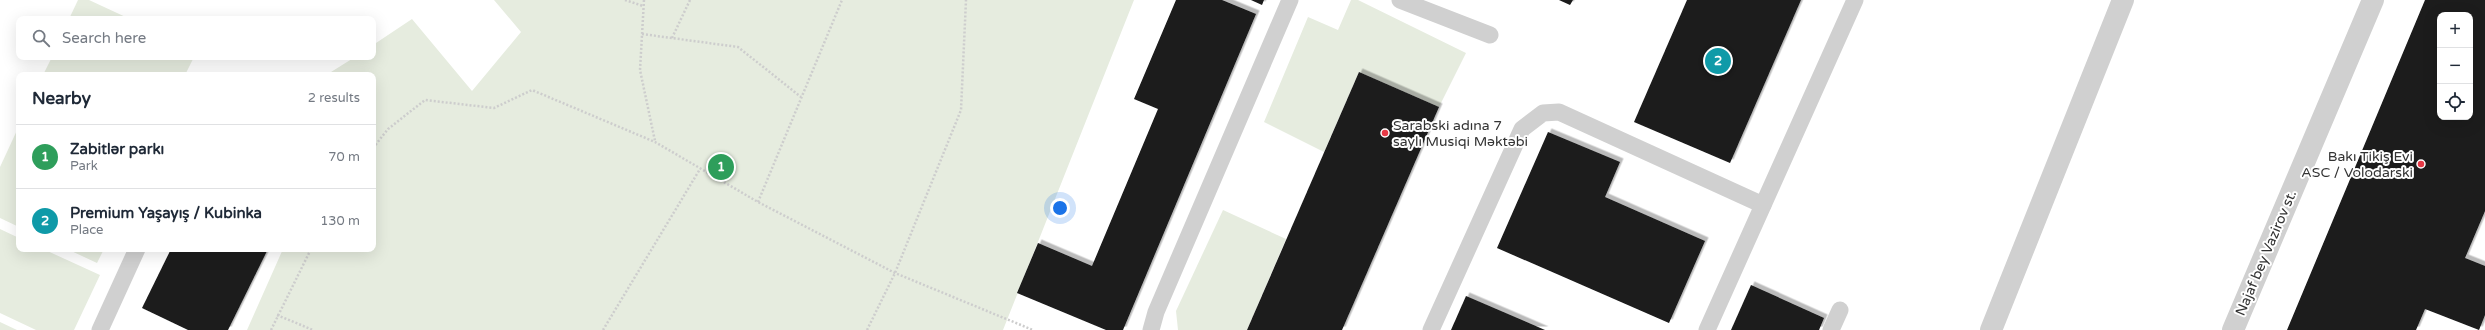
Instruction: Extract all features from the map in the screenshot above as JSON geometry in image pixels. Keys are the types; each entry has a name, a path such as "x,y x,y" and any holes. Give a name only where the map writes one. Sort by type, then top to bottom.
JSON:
{"street":[{"path":"1992,330 2123,0"},
{"name":"Najaf bey Vazirov st.","path":"2233,330 2373,0"}],"lane":[{"path":"1151,330 1156,312 1290,0"},
{"path":"1400,0 1490,35"},
{"path":"1707,330 1855,0"},
{"path":"1431,330 1522,129 1543,113 1559,112 1763,205"},
{"path":"100,330 136,252"},
{"path":"1831,330 1840,310"}],"path":[{"path":"625,0 643,6"},
{"path":"644,0 640,70 655,142"},
{"path":"672,38 690,0"},
{"path":"758,202 842,0"},
{"path":"867,330 895,273 962,110 966,0"},
{"path":"642,34 738,47 802,97"},
{"path":"376,144 388,129 425,100 494,108 532,90 655,142 758,202 895,273 1033,330"},
{"path":"603,330 700,169"},
{"path":"271,330 277,315 310,252"},
{"path":"277,315 313,330"}],"shaded area":[{"path":"78,0 89,0 124,16 70,16"},
{"path":"494,0 1134,0 1003,330 247,330 282,252 376,252 376,72 331,72 350,60 376,60 376,43 412,19 472,91 521,32"},
{"path":"1351,0 1358,0 1466,53 1439,107 1359,72 1324,152 1264,122 1308,17 1338,30"},
{"path":"50,60 192,60 186,72 44,72"},
{"path":"16,132 16,226 0,218 0,167"},
{"path":"1223,210 1286,239 1247,330 1178,330 1176,311"},
{"path":"0,229 16,237 16,252 50,252 100,275 74,330 36,330 0,313"},
{"path":"73,252 102,252 97,263"},
{"path":"0,322 17,330 0,330"}],"building":[{"path":"1176,0 1222,0 1256,14 1123,330 1106,330 1017,293 1038,243 1092,266 1158,109 1134,99"},
{"path":"1251,0 1264,0 1262,5"},
{"path":"1559,0 1573,0 1570,5"},
{"path":"1687,0 1801,0 1730,163 1634,122"},
{"name":"Bakı Tikiş Evi ASC / Volodarski","path":"2425,0 2485,0 2485,211 2465,258 2485,266 2485,315 2479,330 2425,309 2416,330 2287,330"},
{"path":"1359,72 1439,107 1342,330 1247,330"},
{"path":"1548,132 1620,162 1605,197 1705,241 1669,323 1497,248"},
{"path":"170,252 267,252 228,330 188,330 142,308"},
{"path":"1751,285 1824,318 1819,330 1731,330"},
{"path":"1466,296 1545,330 1451,330"}],"place":[{"name":"Premium Yaşayış / Kubinka","path":"1718,61"},
{"name":"Sarabski adına 7 saylı Musiqi Məktəbi","path":"1385,133"},
{"name":"Bakı Tikiş Evi ASC / Volodarski","path":"2421,164"},
{"name":"Zabitlər parkı","path":"721,167"}]}
